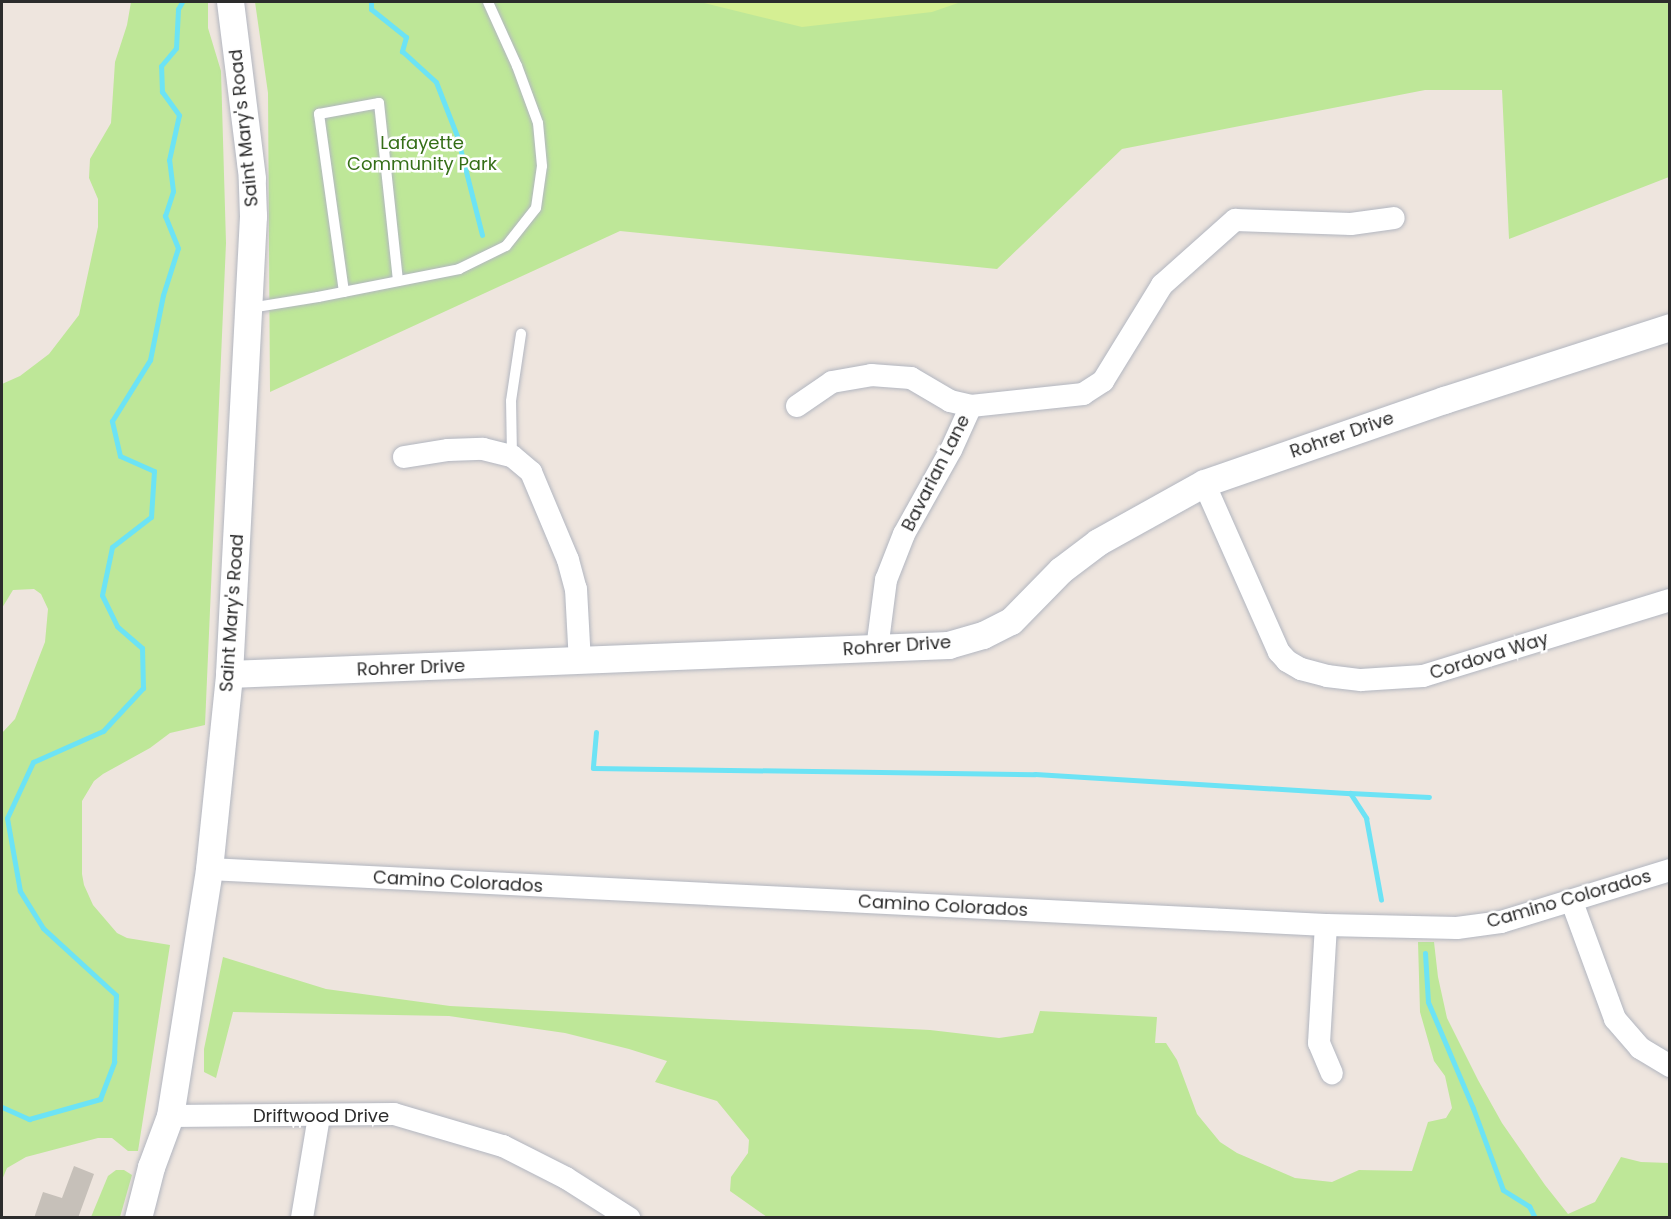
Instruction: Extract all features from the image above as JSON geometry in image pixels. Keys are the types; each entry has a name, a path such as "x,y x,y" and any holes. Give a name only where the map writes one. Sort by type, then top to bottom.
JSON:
{"street":[{"name":"Saint Mary's Road","path":"138,1218 151,1167 170,1116 209,869 229,674 249,308 252,178 232,11"},
{"name":"Bavarian Lane","path":"877,649 890,571 904,534 951,450 970,406 1083,394 1103,381 1162,285 1235,220 1351,224 1394,218"},
{"name":"Rohrer Drive","path":"229,674 580,662 948,645 983,635 1011,621 1061,570 1098,542 1204,483 1444,400 1670,327"},
{"path":"796,406 832,382 871,375 910,378 950,401 970,406"},
{"path":"404,457 448,450 483,449 512,456 531,472 568,560 576,590 580,662"},
{"name":"Cordova Way","path":"1204,483 1279,652 1287,661 1301,669 1326,676 1361,680 1423,676 1670,600"},
{"name":"Camino Colorados","path":"209,869 1326,925 1457,928 1501,922 1670,870"},
{"path":"1572,902 1615,1019 1640,1048 1670,1066"},
{"path":"1326,925 1319,1043 1332,1073"},
{"name":"Driftwood Drive","path":"170,1116 394,1114 503,1146 566,1178 629,1218"},
{"path":"302,1218 319,1116"}],"lane":[{"path":"249,308 459,269 506,246 536,208 542,166 538,123 517,66 488,2"},
{"path":"344,292 319,114 379,104 398,281"},
{"path":"512,456 511,401 521,334"}],"green space":[{"path":"131,2 208,2 208,28 221,71 226,243 205,725 170,733 150,748 103,774 94,781 82,801 82,874 93,905 117,933 127,938 170,945 138,1151 128,1151 112,1138 98,1138 26,1157 7,1168 2,1180 2,733 15,719 45,642 48,609 41,594 34,589 13,590 2,608 2,384 20,376 49,354 79,315 98,227 98,199 89,178 90,159 111,123 115,62 127,25"},
{"name":"Lafayette Community Park","path":"255,2 1669,2 1669,177 1509,239 1502,90 1425,90 1122,149 997,269 620,231 270,392 268,93"},
{"path":"700,2 961,2 932,12 802,27"},
{"path":"1418,942 1434,942 1438,977 1447,1018 1478,1080 1502,1123 1568,1214 1595,1202 1621,1157 1641,1162 1669,1163 1669,1217 767,1217 730,1191 731,1177 748,1153 749,1140 717,1101 655,1082 667,1061 629,1049 565,1033 449,1016 233,1012 216,1078 204,1072 204,1049 223,957 326,989 450,1006 930,1030 999,1038 1033,1033 1040,1011 1157,1017 1155,1043 1166,1043 1177,1060 1197,1114 1220,1142 1237,1153 1295,1178 1332,1182 1359,1170 1412,1171 1428,1122 1446,1118 1452,1108 1445,1076 1434,1061 1420,1012"},
{"path":"116,1170 124,1170 132,1175 120,1217 91,1217 108,1176"}],"building":[{"path":"74,1166 94,1174 78,1218 34,1218 43,1192 62,1198"}],"waterway":[{"path":"2,1107 29,1119 100,1099 114,1062 116,995 43,928 20,891 7,818 33,762 103,731 143,688 142,648 117,626 102,595 112,547 151,517 154,471 120,456 112,421 150,360 163,295 178,248 165,216 173,191 169,160 179,115 162,92 161,66 176,48 178,9 182,2"},
{"path":"371,2 371,9 406,37 402,51 436,82 457,136 482,235"},
{"path":"596,732 593,768 1035,774 1350,793 1366,818 1381,900"},
{"path":"1350,793 1429,797"},
{"path":"1425,953 1428,1002 1473,1108 1503,1190 1529,1206 1535,1218"}]}
